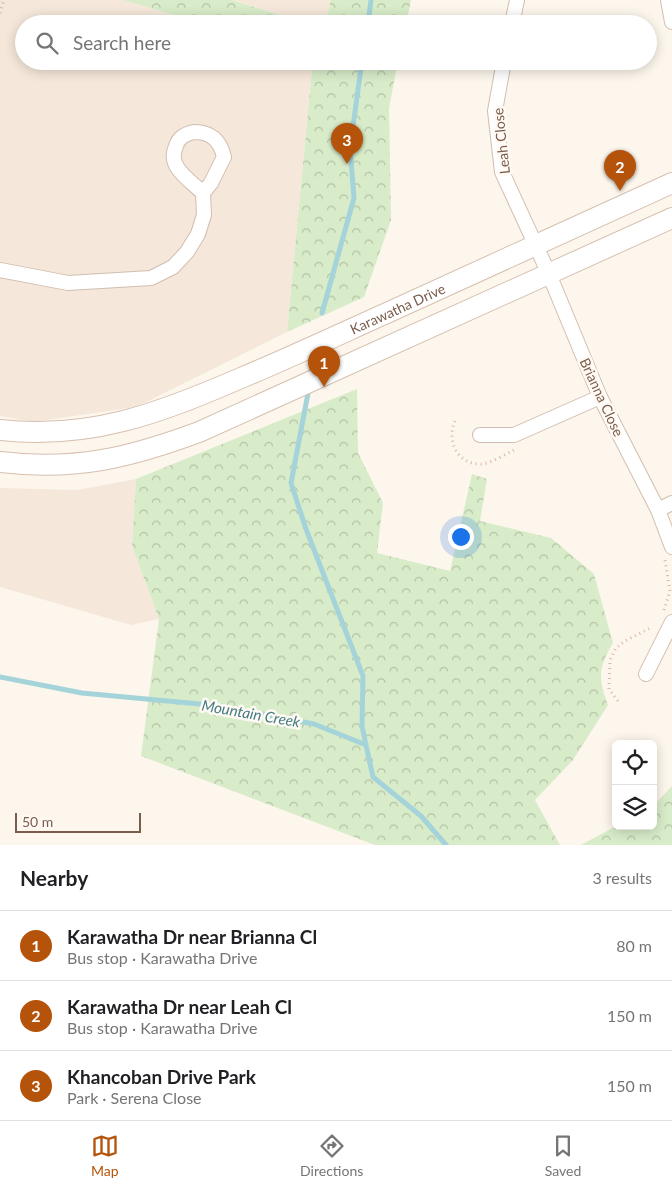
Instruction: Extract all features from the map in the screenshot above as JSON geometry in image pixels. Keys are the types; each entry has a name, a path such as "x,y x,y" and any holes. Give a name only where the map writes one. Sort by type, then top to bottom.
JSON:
{"main road":[{"name":"Karawatha Drive","path":"0,430 61,432 120,423 178,406 348,331 672,183"},
{"path":"0,462 56,465 110,460 153,449 199,432 672,218"}],"street":[{"path":"514,15 518,0"},
{"path":"668,0 672,22"},
{"name":"Leah Close","path":"502,70 495,111 502,172 535,245"},
{"path":"0,270 68,283 151,278 173,267 188,252 198,234 204,215 202,193"},
{"name":"Brianna Close","path":"535,245 600,397 658,510 668,552"},
{"path":"480,435 514,435 600,397"},
{"path":"658,510 672,503"},
{"path":"646,674 668,617"}],"path":[{"path":"0,13 4,0"},
{"path":"668,552 670,591 668,617"},
{"path":"618,701 609,689 610,660 616,648 625,641 646,632 656,624"}],"shaded area":[{"path":"0,0 123,0 174,15 15,15 15,70 312,70 287,332 136,407 33,422 0,416"},
{"path":"231,0 331,0 327,15 280,15"},
{"path":"136,479 132,546 159,619 131,625 0,587 0,488 77,490"}],"green space":[{"path":"123,0 231,0 280,15 174,15"},
{"path":"331,0 411,0 408,15 327,15"},
{"path":"312,70 396,70 389,108 391,220 364,297 287,332"},
{"path":"357,389 358,453 383,503 377,553 450,571 472,474 487,479 480,521 551,538 594,574 613,643 604,659 601,673 602,687 608,705 573,760 535,800 560,845 375,845 141,756 159,619 132,546 136,479"},
{"path":"672,786 672,845 581,845 612,828 612,830 657,830 657,802"}],"waterway":[{"path":"369,15 371,0"},
{"path":"322,313 354,198 350,148 361,70"},
{"path":"311,374 315,351"},
{"path":"309,388 291,483 306,529 363,676 362,726 366,745"},
{"name":"Mountain Creek","path":"0,677 82,693 221,706 314,724 366,745 373,777 421,816 446,845"}],"place":[{"name":"Khancoban Drive Park","path":"347,164"},
{"name":"Karawatha Dr near Leah Cl","path":"620,191"},
{"name":"Karawatha Dr near Brianna Cl","path":"324,387"}]}
